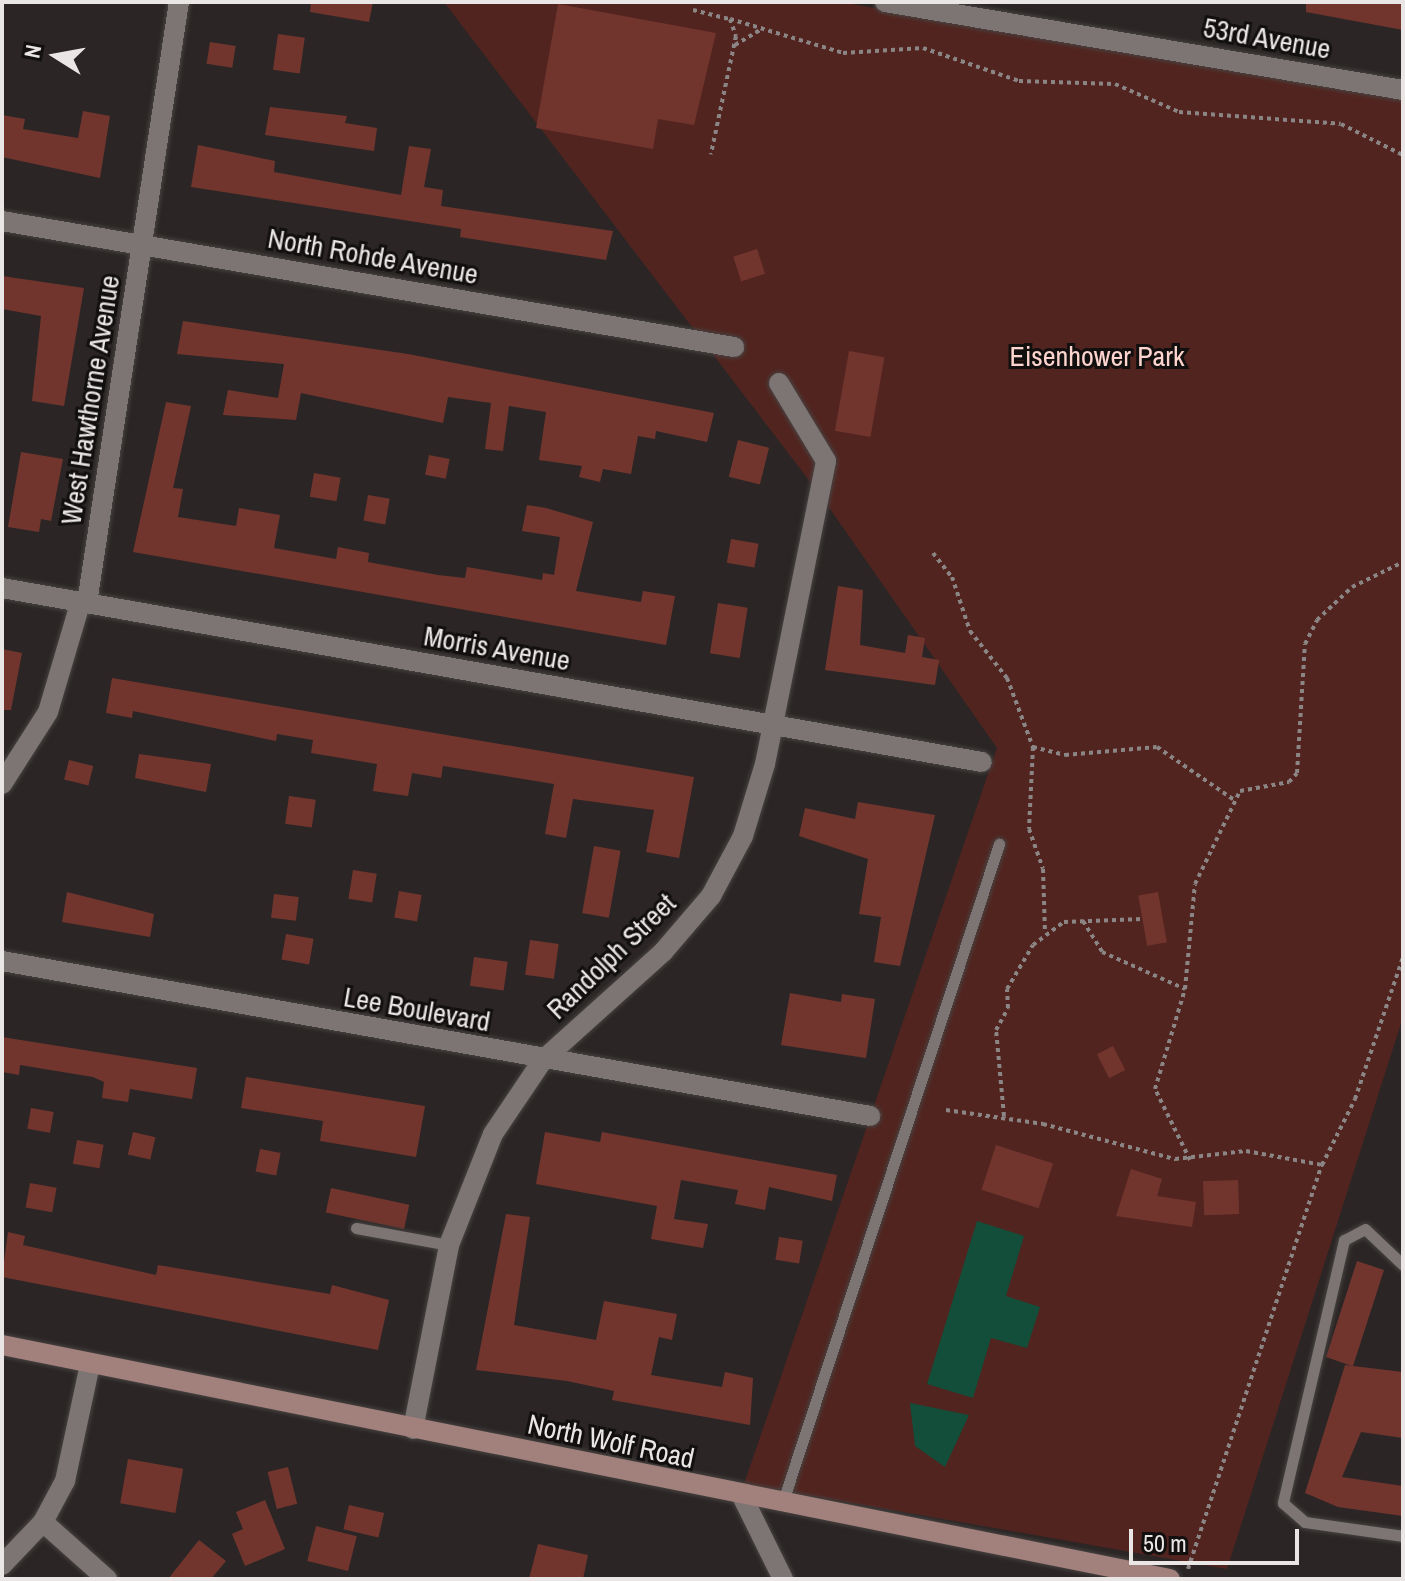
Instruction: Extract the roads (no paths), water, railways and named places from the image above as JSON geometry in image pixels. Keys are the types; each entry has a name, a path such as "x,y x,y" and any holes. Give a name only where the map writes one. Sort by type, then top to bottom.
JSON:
{"main road":[{"name":"North Wolf Road","path":"2,1345 742,1496 1170,1579"}],"street":[{"name":"West Hawthorne Avenue","path":"2,784 48,712 80,604 87,603 179,2"},
{"name":"53rd Avenue","path":"887,2 1403,90"},
{"name":"North Rohde Avenue","path":"2,221 734,347"},
{"name":"Randolph Street","path":"413,1429 449,1245 493,1134 543,1060 663,952 711,896 743,836 772,725 826,461 779,383"},
{"name":"Morris Avenue","path":"2,588 982,762"},
{"name":"Lee Boulevard","path":"2,961 870,1116"},
{"path":"2,1565 43,1522 65,1481 90,1364"},
{"path":"742,1496 783,1579"},
{"path":"43,1522 107,1579"}],"lane":[{"path":"782,1504 999,844"},
{"path":"356,1228 449,1245"},
{"path":"1403,1265 1365,1229 1344,1240 1283,1503 1305,1522 1403,1536"}],"park label":[{"name":"Eisenhower Park","path":"1097,356"}]}
